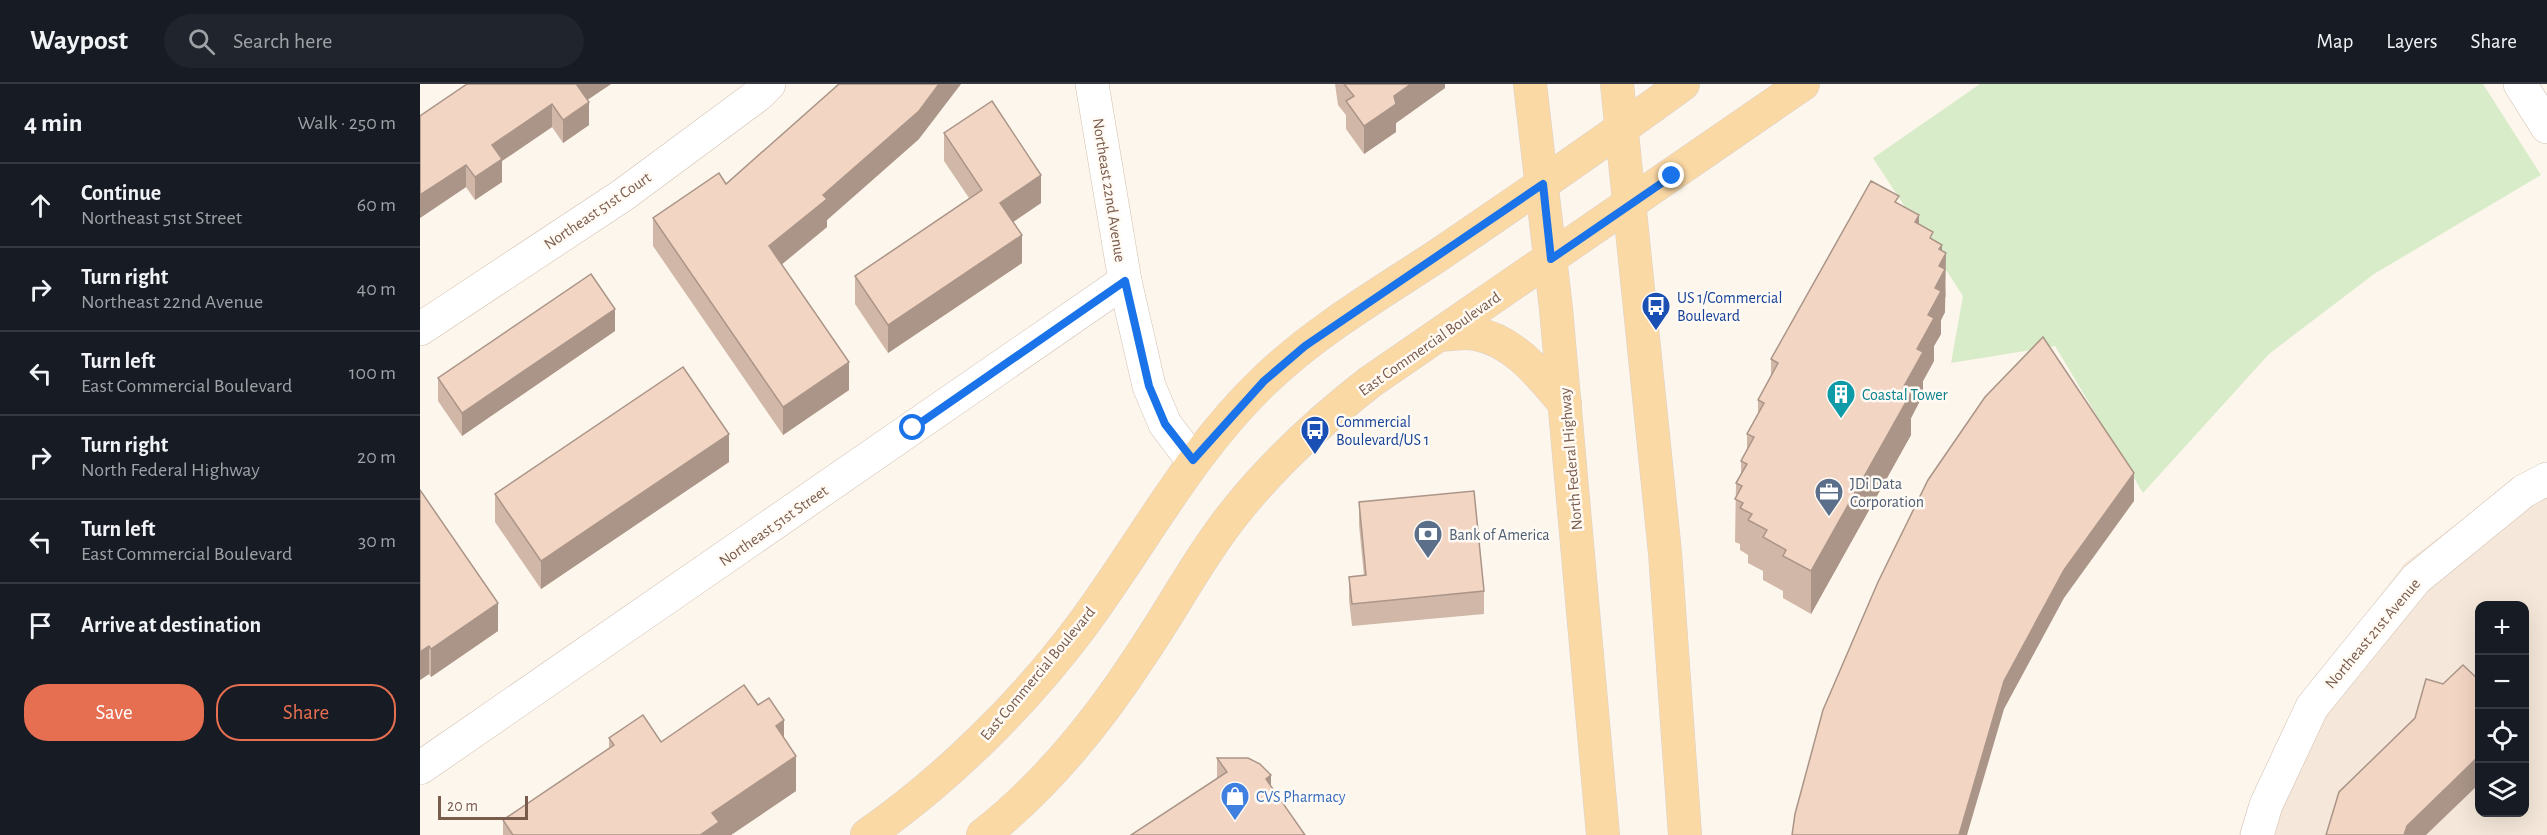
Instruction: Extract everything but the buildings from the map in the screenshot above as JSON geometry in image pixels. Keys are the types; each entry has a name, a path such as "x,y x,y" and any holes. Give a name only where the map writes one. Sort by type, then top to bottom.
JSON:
{"main road":[{"name":"North Federal Highway","path":"1530,84 1551,259 1603,835"},
{"path":"1617,84 1665,553 1685,835"},
{"name":"East Commercial Boulevard","path":"867,835 906,807 989,734 1080,629 1193,460 1264,381 1305,346 1543,184 1683,84"},
{"name":"East Commercial Boulevard","path":"983,835 1051,774 1099,718 1235,512 1279,461 1327,416 1361,389 1803,84"},
{"path":"1439,335 1476,333 1506,346 1535,368 1565,404"}],"street":[{"name":"Northeast 51st Court","path":"420,329 623,195 758,95 769,84"},
{"name":"Northeast 22nd Avenue","path":"1092,84 1125,281 1149,386 1165,424 1193,460"},
{"path":"2520,84 2545,118"},
{"name":"Northeast 51st Street","path":"420,768 1125,281"},
{"name":"Northeast 21st Avenue","path":"2257,835 2266,805 2312,707 2367,639 2416,579 2524,491 2547,479"}],"shaded area":[{"path":"2547,464 2547,835 2239,835 2248,806 2301,699 2405,563 2517,478"}],"green space":[{"path":"1980,84 2483,84 2541,175 2374,274 2269,354 2143,493 2055,346 1951,363 1963,296 1873,158"}],"place":[{"name":"US 1/Commercial Boulevard","path":"1656,332"},
{"name":"Coastal Tower","path":"1841,420"},
{"name":"Commercial Boulevard/US 1","path":"1315,456"},
{"name":"JDi Data Corporation","path":"1829,518"},
{"name":"Bank of America","path":"1428,560"},
{"name":"CVS Pharmacy","path":"1235,822"}],"route":[{"path":"913,428 1125,281 1149,386 1165,424 1193,460 1264,381 1305,346 1543,184 1551,259 1672,176"}]}
